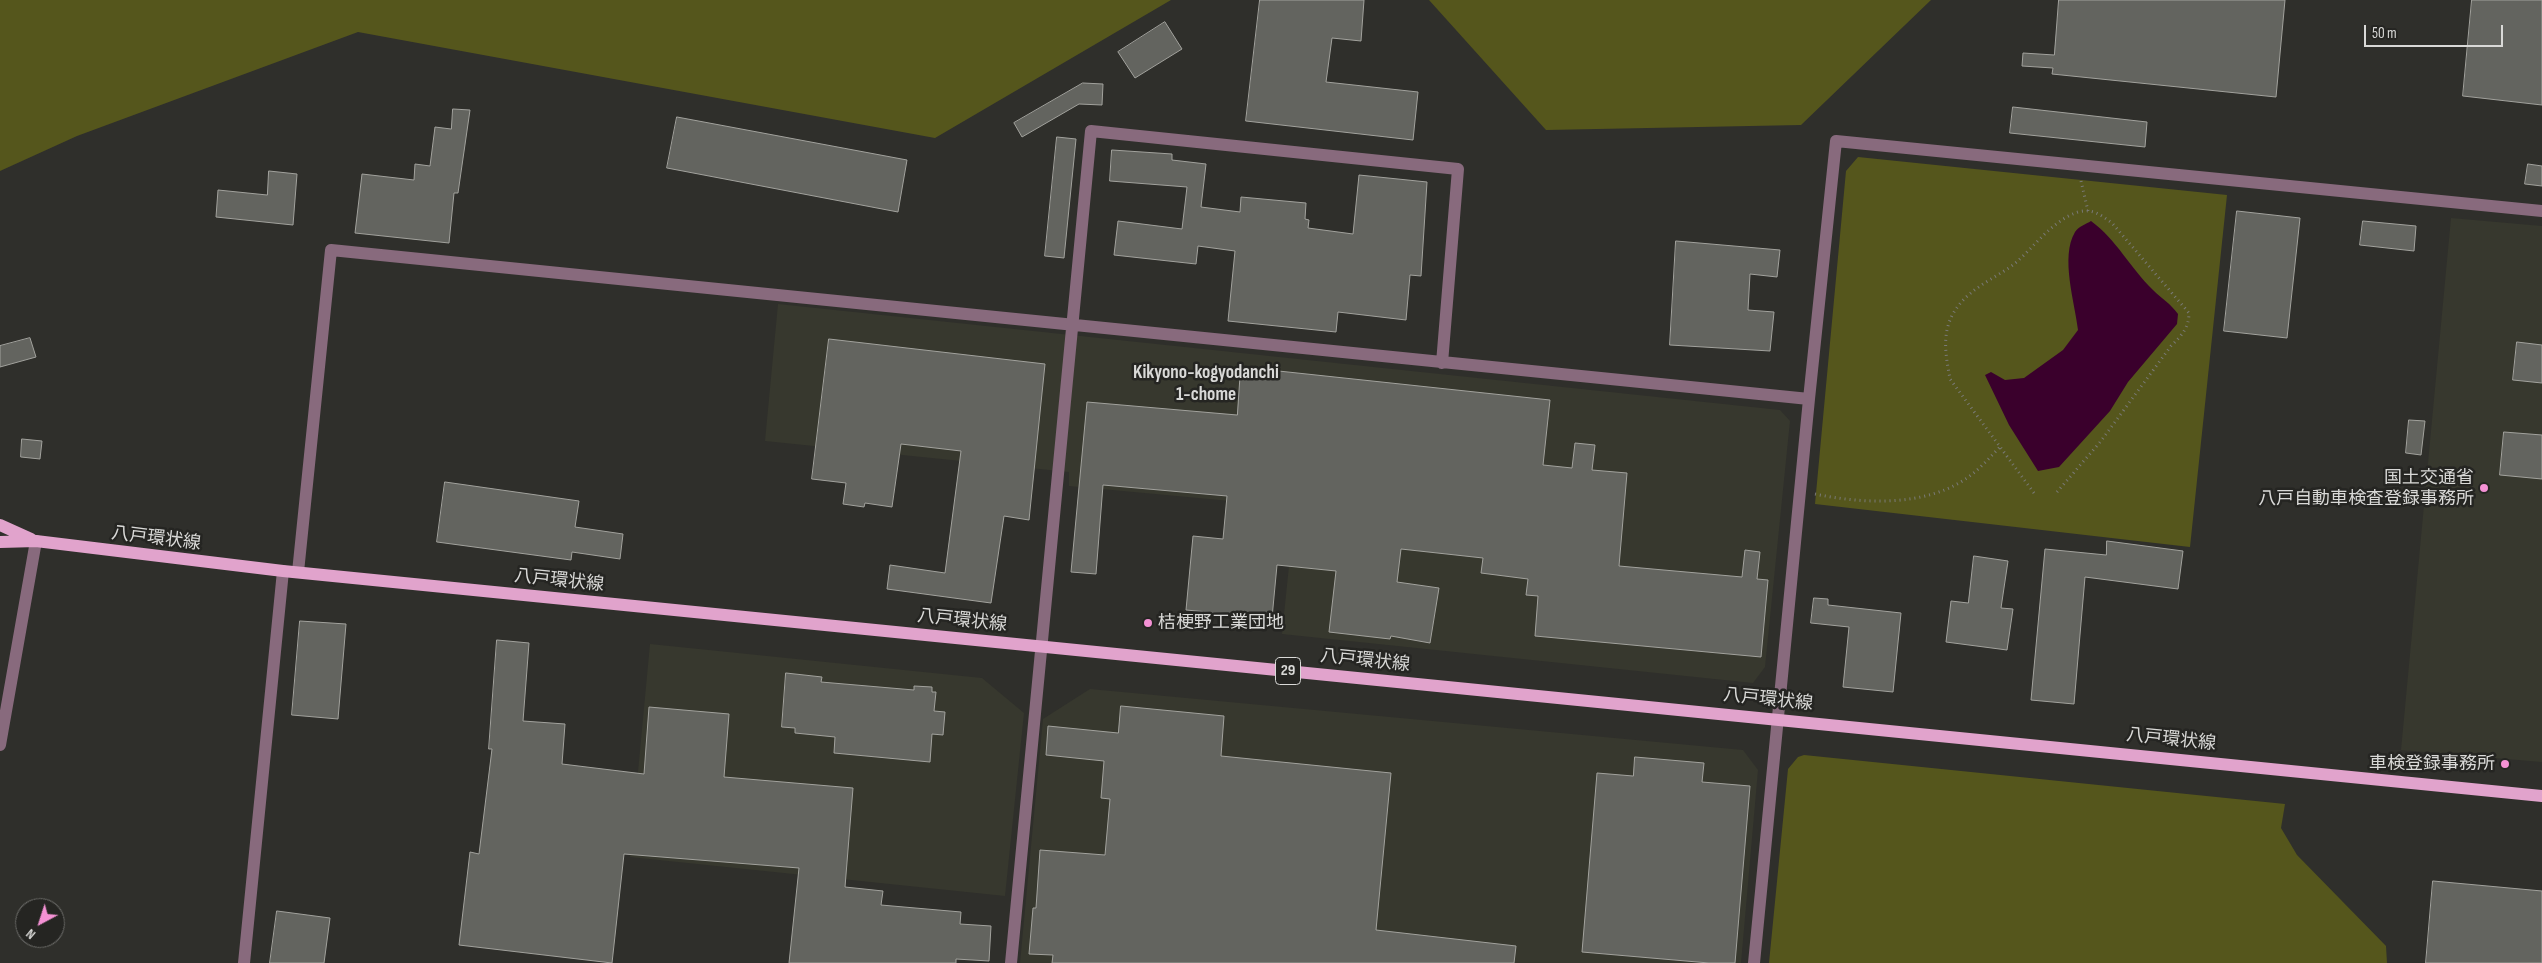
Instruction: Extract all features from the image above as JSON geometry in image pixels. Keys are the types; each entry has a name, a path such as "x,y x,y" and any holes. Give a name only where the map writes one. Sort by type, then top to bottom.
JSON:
{"main road":[{"name":"八戸環状線","path":"0,525 36,541"},
{"name":"八戸環状線","path":"0,542 36,541 283,571 2542,796"}],"street":[{"path":"1011,963 1091,131 1458,169 1442,363"},
{"path":"1754,963 1836,141 2542,211"},
{"path":"298,572 331,250 1809,399"},
{"path":"0,745 36,541"},
{"path":"244,963 283,571"}],"path":[{"path":"2079,165 2088,211"},
{"path":"2034,493 1950,379 1946,359 1945,333 1954,312 1968,295 2012,265 2061,220 2078,212 2088,211 2099,213 2112,223 2189,313 2189,322 2184,332 2171,346 2101,441 2057,492"},
{"path":"1800,491 1869,500 1904,501 1923,497 1967,478 2001,446"}],"shaded area":[{"path":"0,0 1171,0 935,138 358,32 77,136 0,171"},
{"path":"1429,0 1931,0 1801,125 1546,130"},
{"path":"1858,157 2227,195 2190,547 1815,504 1846,171"},
{"name":"国土交通省 八戸自動車検査登録事務所","path":"2451,218 2542,226 2542,762 2401,750"},
{"path":"2091,221 2116,245 2153,290 2175,310 2178,314 2177,324 2128,382 2110,411 2059,467 2038,471 2009,425 1985,375 1991,372 2005,380 2024,378 2063,350 2078,330 2070,280 2069,254 2075,232"},
{"path":"778,304 1780,410 1790,421 1765,667 1753,683 1282,634 1295,507 1069,486 1069,472 765,441"},
{"path":"650,644 982,678 1024,713 1005,896 630,857"},
{"path":"1090,689 1743,750 1758,770 1741,963 1020,963 1043,719"},
{"path":"1804,755 2285,804 2281,828 2297,855 2386,946 2387,963 1769,963 1788,769 1798,757"}],"building":[{"path":"1260,0 1364,0 1361,41 1332,38 1326,82 1418,92 1413,140 1246,121"},
{"path":"2059,0 2285,0 2276,97 2052,74 2053,68 2022,66 2023,53 2054,55"},
{"path":"2472,0 2542,0 2542,105 2463,96"},
{"path":"1165,22 1182,49 1135,78 1118,52"},
{"path":"1083,83 1103,84 1102,105 1079,104 1022,137 1014,123"},
{"path":"2013,107 2147,122 2145,147 2010,133"},
{"path":"453,109 470,110 458,193 454,193 449,243 355,233 362,174 414,180 415,164 430,166 435,127 451,129"},
{"path":"677,117 907,160 898,212 667,168"},
{"path":"1057,137 1076,139 1064,258 1045,256"},
{"path":"1112,150 1172,154 1172,160 1206,164 1201,207 1240,212 1241,197 1306,203 1305,219 1309,220 1308,228 1353,234 1359,175 1427,182 1421,276 1410,275 1406,320 1338,312 1336,332 1228,321 1235,251 1198,246 1196,264 1114,255 1118,221 1182,229 1187,187 1110,181"},
{"path":"2528,164 2542,166 2542,186 2525,184"},
{"path":"269,171 297,174 293,225 216,217 218,190 267,195"},
{"path":"2237,211 2300,218 2287,338 2224,331"},
{"path":"2363,221 2416,226 2414,251 2360,245"},
{"path":"1676,241 1780,250 1777,277 1750,274 1748,310 1774,312 1770,351 1670,345"},
{"path":"30,338 36,357 0,367 0,346"},
{"path":"829,339 1045,364 1029,520 1004,516 991,603 887,589 890,565 945,573 961,451 901,444 892,507 865,503 864,507 843,504 846,483 812,479"},
{"path":"2517,342 2542,345 2542,383 2513,380"},
{"path":"1241,367 1550,400 1543,465 1572,468 1575,443 1595,445 1592,470 1627,473 1619,566 1742,577 1745,550 1760,552 1757,579 1768,580 1761,657 1535,636 1538,596 1526,595 1528,579 1481,573 1483,558 1401,549 1397,582 1439,588 1430,643 1391,636 1390,639 1329,632 1336,571 1277,565 1272,618 1186,610 1193,536 1223,539 1227,496 1103,485 1096,574 1071,572 1087,402 1237,415"},
{"path":"2409,420 2425,421 2421,455 2406,453"},
{"path":"2504,432 2542,435 2542,479 2500,475"},
{"path":"22,439 42,441 40,459 21,457"},
{"path":"445,482 579,501 575,527 623,534 620,559 572,552 571,560 437,542"},
{"path":"2107,541 2183,551 2178,589 2085,577 2074,704 2031,700 2045,549 2106,555"},
{"path":"1974,556 2008,561 2001,608 2013,609 2007,650 1946,642 1951,601 1968,603"},
{"path":"1814,598 1828,599 1828,605 1901,613 1893,692 1843,687 1849,627 1811,623"},
{"path":"300,621 346,624 338,719 292,715"},
{"path":"497,640 529,643 523,721 565,724 562,764 644,774 649,707 729,714 724,777 853,788 845,887 883,891 881,905 961,912 960,924 991,926 989,961 956,959 956,963 789,963 799,868 624,854 612,963 459,945 470,852 479,854 492,749 489,749"},
{"path":"786,673 822,677 821,682 914,690 914,686 932,687 932,692 936,692 934,711 945,712 943,735 932,734 930,762 834,753 835,737 795,733 795,728 782,727"},
{"path":"1121,706 1224,716 1221,756 1391,773 1376,930 1516,946 1514,963 1052,963 1053,955 1029,954 1033,908 1036,908 1040,850 1105,855 1110,799 1101,798 1104,761 1046,755 1048,726 1118,733"},
{"path":"1635,757 1704,763 1702,782 1750,786 1735,963 1709,963 1582,952 1597,773 1633,776"},
{"path":"2433,881 2542,891 2542,963 2426,963"},
{"path":"277,911 330,918 324,963 270,963"}],"place":[{"name":"国土交通省 八戸自動車検査登録事務所","path":"2484,488"},
{"name":"桔梗野工業団地","path":"1148,623"},
{"name":"車検登録事務所","path":"2505,764"}],"district":[{"name":"Kikyono-kogyodanchi 1-chome","path":"1206,384"}]}
